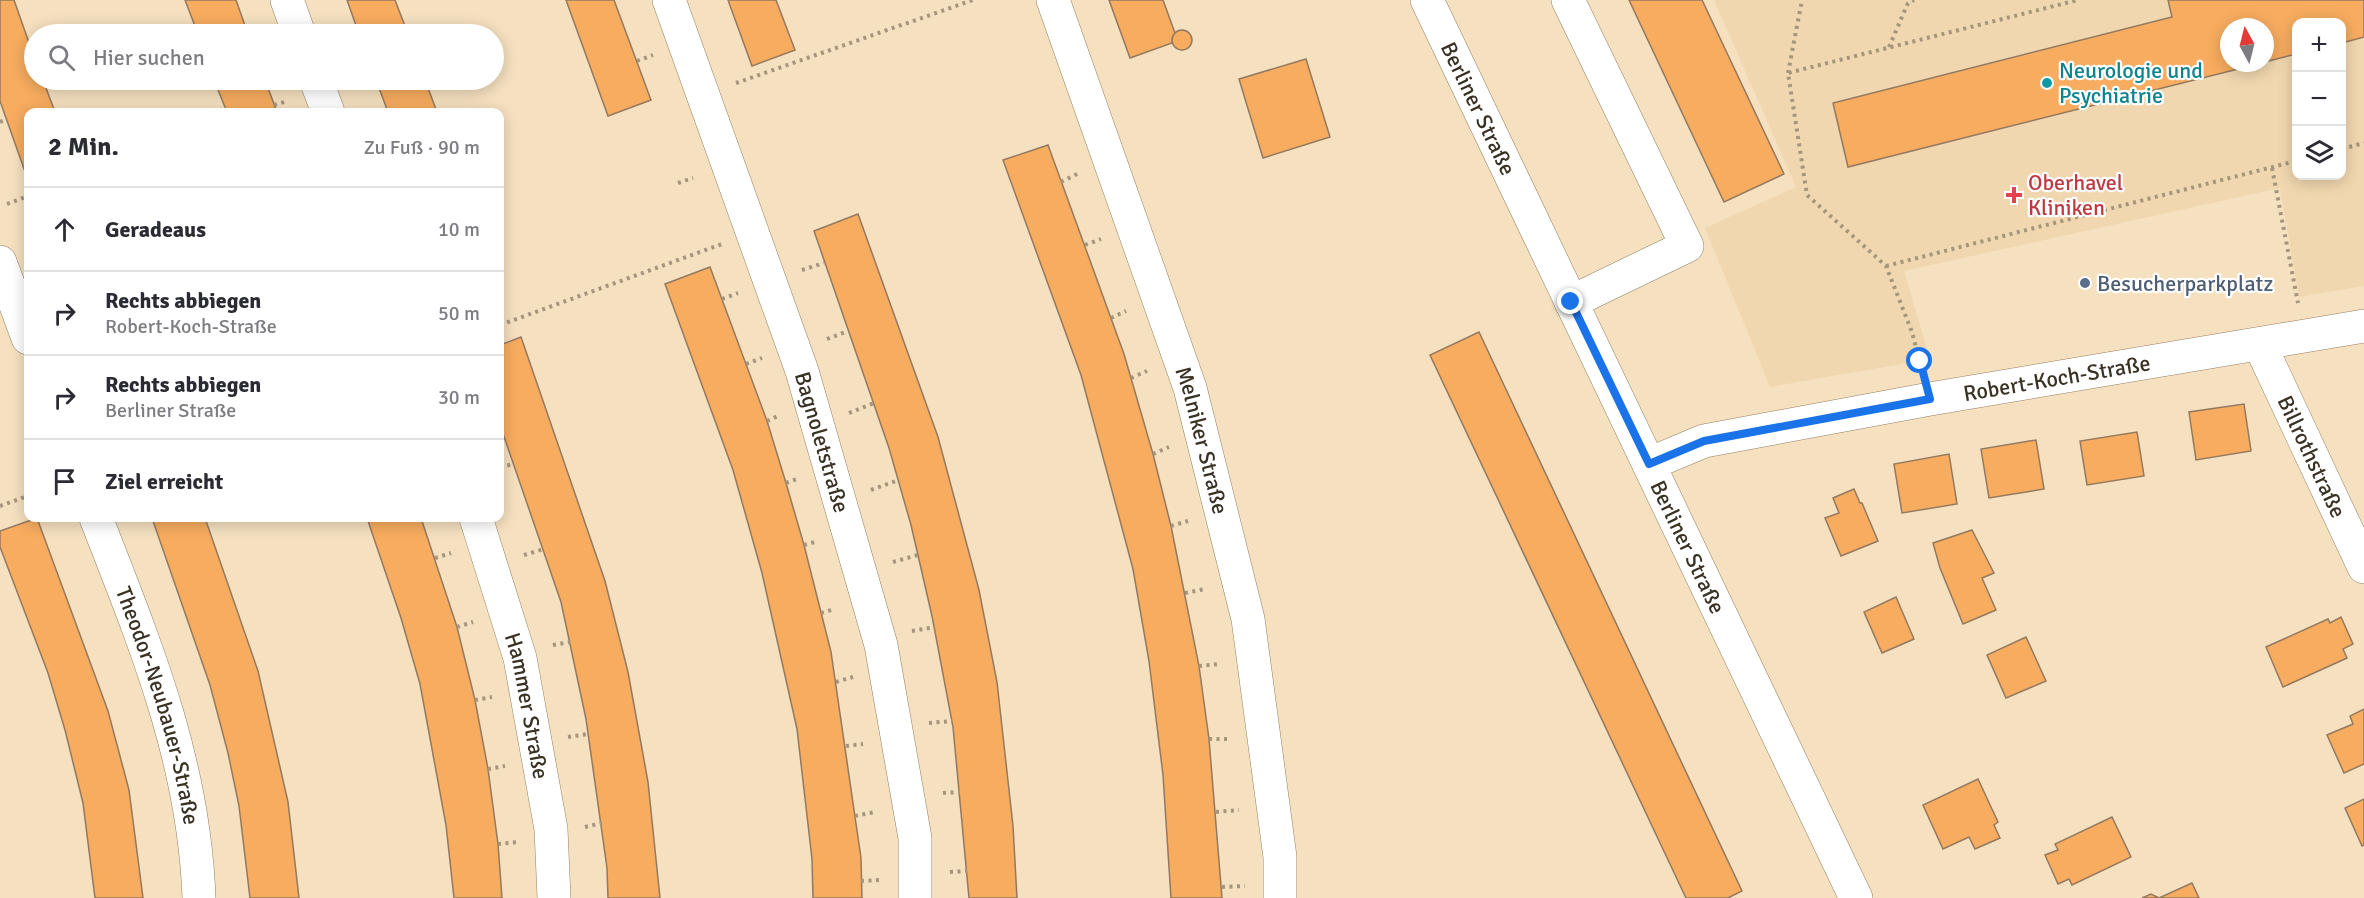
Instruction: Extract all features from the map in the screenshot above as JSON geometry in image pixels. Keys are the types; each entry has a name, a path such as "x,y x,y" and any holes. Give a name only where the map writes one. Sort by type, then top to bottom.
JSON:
{"street":[{"path":"287,0 295,24"},
{"name":"Bagnoletstraße","path":"669,0 802,371 881,645 915,838 915,898"},
{"name":"Melniker Straße","path":"1053,0 1193,399 1248,619 1280,857 1268,892"},
{"name":"Berliner Straße","path":"1427,0 1856,898"},
{"path":"1568,0 1687,246 1571,302"},
{"path":"319,90 326,108"},
{"path":"0,261 24,327"},
{"name":"Robert-Koch-Straße","path":"1649,464 1704,441 1930,399 2364,326"},
{"name":"Billrothstraße","path":"2260,345 2364,567"},
{"name":"Theodor-Neubauer-Straße","path":"98,522 142,637 177,744 189,796 199,898"},
{"name":"Hammer Straße","path":"477,522 520,658 551,829 554,898"}],"path":[{"path":"703,94 973,0"},
{"path":"1802,0 1788,73 1807,195 1886,266 1912,332 1930,399"},
{"path":"1889,47 1908,3 1914,0"},
{"path":"1788,73 2078,0"},
{"path":"0,122 7,119"},
{"path":"2346,148 2364,143"},
{"path":"1886,266 2292,162"},
{"path":"2272,168 2300,313"},
{"path":"678,183 693,178"},
{"path":"7,204 24,198"},
{"path":"504,324 725,243"},
{"path":"795,272 824,263"},
{"path":"820,341 848,331"},
{"path":"846,414 874,403"},
{"path":"504,466 514,464"},
{"path":"871,490 898,480"},
{"path":"0,506 24,497"},
{"path":"516,558 544,549"},
{"path":"891,563 918,555"},
{"path":"905,633 935,627"},
{"path":"1199,666 1221,664"},
{"path":"921,724 952,721"},
{"path":"559,738 588,734"},
{"path":"1216,812 1250,810"},
{"path":"1222,887 1268,892"}],"shaded area":[{"name":"Oberhavel Kliniken","path":"1714,0 2364,0 2364,286 2299,297 2280,188 1904,271 1930,359 1770,387 1705,228 1796,187"}],"building":[{"path":"0,0 14,0 24,28 24,90 47,90 54,108 24,108 24,169 0,101"},
{"path":"185,0 236,0 244,24 194,24"},
{"path":"347,0 395,0 404,24 355,24"},
{"path":"566,0 614,0 651,100 608,116"},
{"path":"728,0 776,0 795,50 752,66"},
{"path":"1109,0 1163,0 1175,33 1172,43 1130,58"},
{"path":"1629,0 1702,0 1784,174 1724,202"},
{"name":"Neurologie und Psychiatrie","path":"2168,0 2364,0 2364,37 2346,42 2346,18 2292,18 2292,55 2274,60 2274,18 2220,18 2220,72 2226,72 1848,167 1833,103 2172,17"},
{"path":"1182,30 1189,33 1192,40 1189,47 1182,50 1175,47 1172,40 1175,33"},
{"path":"1306,59 1330,137 1263,158 1239,79"},
{"path":"218,90 269,90 276,108 225,108"},
{"path":"380,90 429,90 436,108 386,108"},
{"path":"1048,145 1124,354 1171,526 1199,666 1209,739 1222,898 1171,898 1163,775 1149,661 1133,569 1081,375 1003,160"},
{"path":"858,214 938,437 979,590 997,682 1013,826 1017,898 969,898 953,727 932,616 911,525 889,448 814,231"},
{"path":"710,267 767,421 804,545 831,652 861,858 862,898 813,898 812,859 797,729 762,573 733,470 665,284"},
{"path":"1479,332 1742,891 1728,898 1686,898 1430,355"},
{"path":"521,337 605,581 628,672 648,782 660,898 608,898 607,868 586,719 561,602 504,437 504,343"},
{"path":"2244,404 2251,451 2196,460 2189,412"},
{"path":"2137,432 2144,476 2087,485 2080,441"},
{"path":"2036,440 2044,489 1989,498 1981,449"},
{"path":"1949,454 1957,504 1902,513 1894,464"},
{"path":"1854,489 1878,541 1841,556 1825,518 1839,513 1833,498"},
{"path":"26,522 38,522 108,711 129,790 143,898 95,898 83,803 65,730 48,673 0,547 0,531"},
{"path":"153,522 206,522 258,671 288,802 299,898 250,898 239,806 210,685"},
{"path":"368,522 422,522 457,627 475,700 488,769 498,844 502,898 454,898 446,825 420,684 401,618"},
{"path":"1972,530 1994,573 1982,578 1996,610 1963,624 1940,568 1933,543"},
{"path":"1896,597 1914,639 1882,653 1864,612"},
{"path":"2341,617 2353,644 2343,649 2347,658 2283,687 2266,647 2328,619 2330,623"},
{"path":"2026,637 2046,681 2006,698 1987,655"},
{"path":"2364,709 2364,764 2344,773 2327,735 2353,724 2350,716"},
{"path":"1978,779 1998,822 1994,825 2000,838 1975,849 1969,837 1943,849 1923,805"},
{"path":"2364,799 2364,845 2362,846 2345,808"},
{"path":"2112,817 2131,857 2072,885 2069,879 2058,884 2045,855 2058,850 2055,844"},
{"path":"2192,883 2199,898 2159,898"},
{"path":"2151,894 2159,898 2142,898"}],"place":[{"name":"Neurologie und Psychiatrie","path":"2047,83"},
{"name":"Oberhavel Kliniken","path":"2014,195"},
{"name":"Besucherparkplatz","path":"2085,283"}],"route":[{"path":"1571,302 1649,464 1704,441 1930,399 1920,361"}]}
